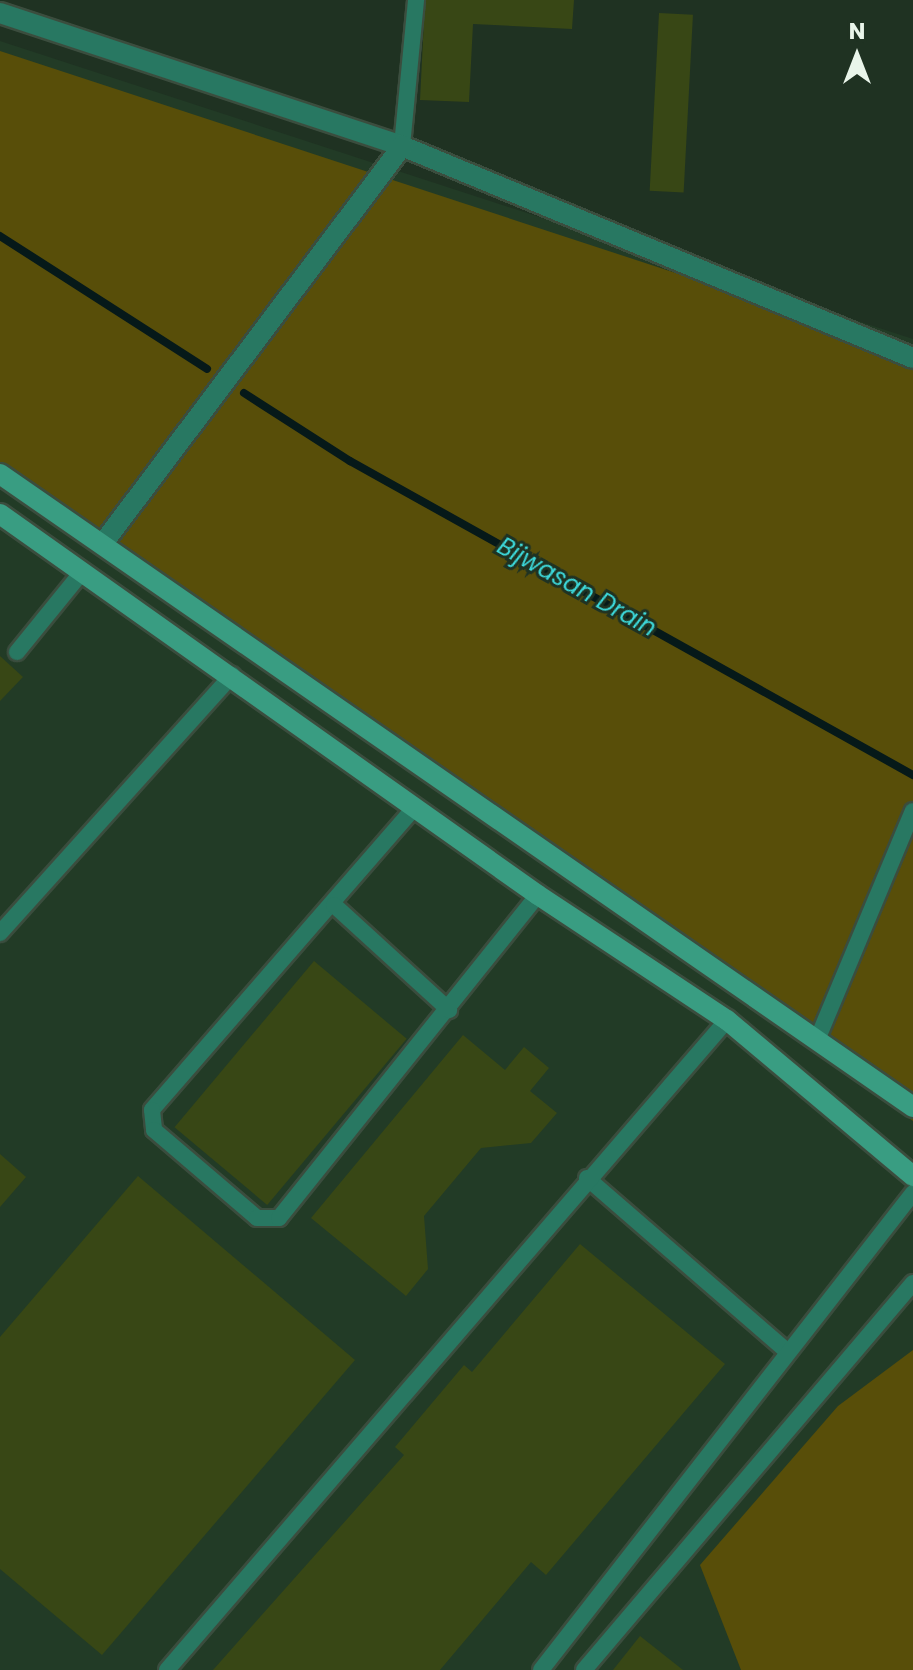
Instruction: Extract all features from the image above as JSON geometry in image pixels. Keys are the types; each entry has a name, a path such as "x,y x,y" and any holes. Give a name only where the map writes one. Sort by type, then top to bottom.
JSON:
{"street":[{"path":"0,13 402,146 913,358"},
{"path":"104,542 402,146"},
{"path":"0,474 104,542 913,1107"},
{"path":"0,514 232,675 538,895 727,1020 913,1176"}],"lane":[{"path":"402,146 416,0"},
{"path":"17,652 82,572"},
{"path":"0,933 232,675"},
{"path":"415,807 334,905 152,1110 154,1130 257,1218 279,1218 449,1010 538,895"},
{"path":"817,1040 913,811"},
{"path":"334,905 449,1010"},
{"path":"167,1670 587,1178 727,1020"},
{"path":"587,1178 787,1351"},
{"path":"541,1670 913,1193"},
{"path":"584,1670 913,1283"}],"shaded area":[{"path":"0,41 913,339 913,1670 0,1670"},
{"path":"0,51 913,351 913,1121 0,475"},
{"path":"913,1350 913,1670 741,1670 700,1565 838,1406"}],"building":[{"path":"425,0 574,0 572,29 473,24 469,102 420,100"},
{"path":"659,13 693,15 684,193 650,191"},
{"path":"0,656 23,677 0,701"},
{"path":"314,961 407,1039 267,1205 175,1127"},
{"path":"463,1035 505,1070 524,1047 549,1068 530,1091 557,1113 531,1143 481,1148 424,1216 428,1269 406,1296 311,1218"},
{"path":"0,1154 26,1177 0,1207"},
{"path":"138,1176 355,1360 102,1655 0,1569 0,1337"},
{"path":"580,1244 725,1364 546,1575 531,1562 440,1670 213,1670 404,1455 395,1447 464,1365 472,1372"},
{"path":"640,1636 683,1670 613,1670"}],"waterway":[{"name":"Bijwasan Drain","path":"0,236 207,369"},
{"name":"Bijwasan Drain","path":"244,393 350,461 913,775"}]}
